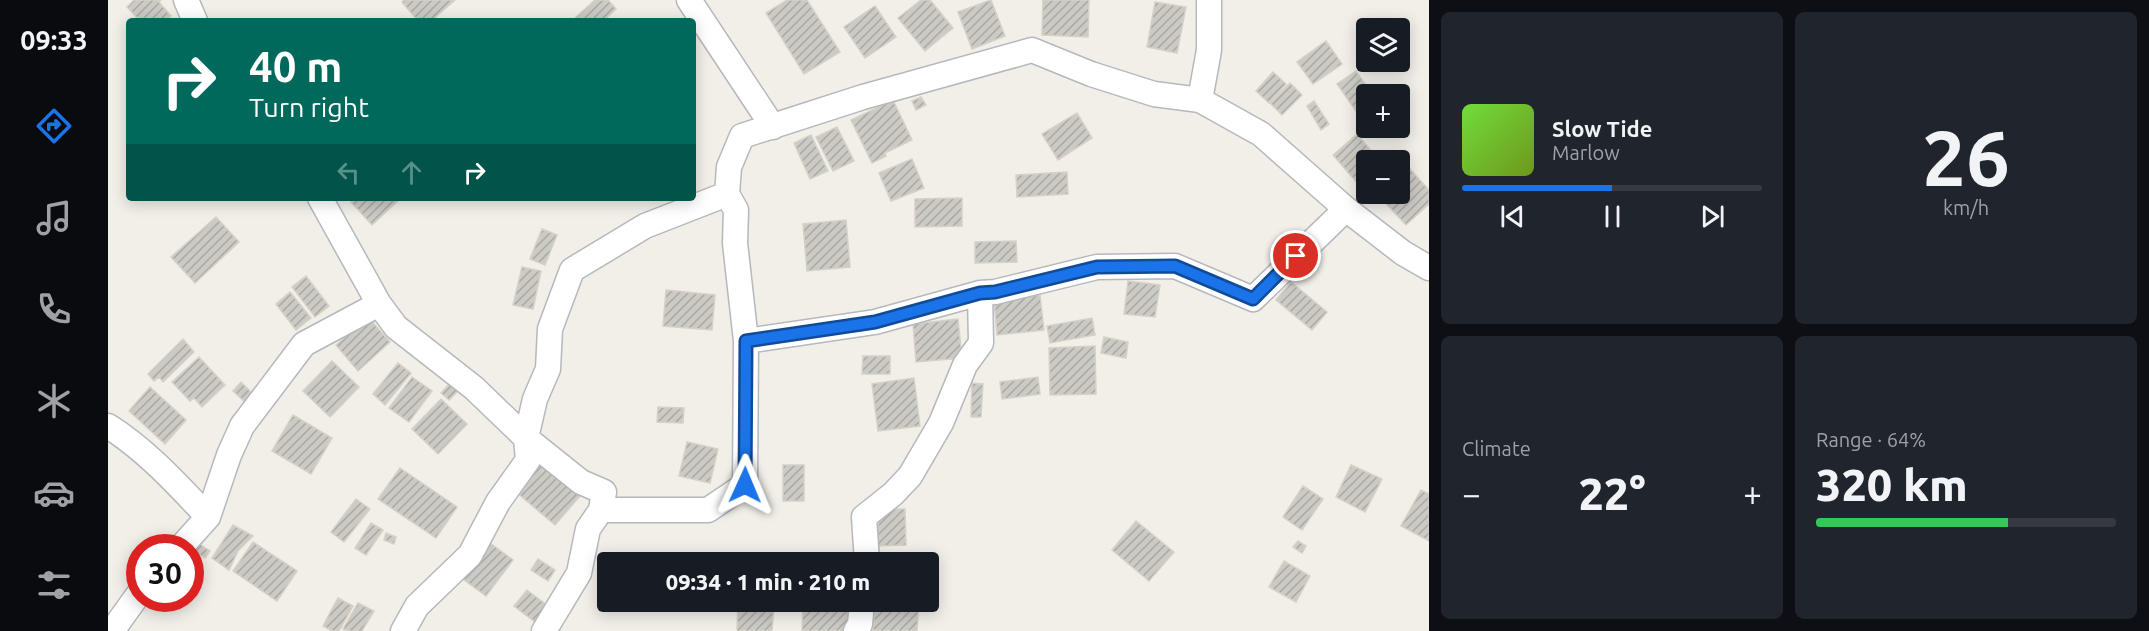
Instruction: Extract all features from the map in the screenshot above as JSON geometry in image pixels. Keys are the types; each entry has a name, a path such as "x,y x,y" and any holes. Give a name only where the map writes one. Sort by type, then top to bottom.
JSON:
{"street":[{"path":"186,0 194,18"},
{"path":"689,0 774,127"},
{"path":"1200,100 1209,50 1209,0"},
{"path":"602,510 708,510 745,485 746,341 735,243 736,210 727,194 729,167 742,136 863,97 1032,50 1090,74 1154,94 1200,100 1261,134 1346,208 1403,253 1429,268"},
{"path":"403,631 417,606 470,555 498,502 528,460 526,438 535,399 548,369 550,329 572,270 645,226 727,194"},
{"path":"323,201 379,304 396,327 474,388 526,438 581,482 604,492 602,510 588,529 579,573 544,631"},
{"path":"746,341 875,322 980,293 995,292 1097,267 1175,266 1253,299 1346,208"},
{"path":"866,552 864,517 893,494 910,476 941,423 965,365 981,343 980,293"},
{"path":"193,534 208,517 229,455 242,426 304,344 379,304"},
{"path":"108,426 128,438 175,481 208,517"},
{"path":"112,631 126,612"},
{"path":"856,631 860,624 861,612"}],"building":[{"path":"134,0 161,0 159,2 171,16 169,18 137,18 127,7"},
{"path":"404,0 455,0 434,18 415,18 402,2"},
{"path":"595,0 608,0 616,9 606,18 575,18"},
{"path":"787,0 807,0 840,52 804,74 766,13"},
{"path":"921,0 930,0 953,28 925,51 898,18"},
{"path":"991,0 1005,36 972,49 958,12"},
{"path":"1043,0 1089,0 1088,37 1042,35"},
{"path":"1155,2 1186,7 1177,53 1147,47"},
{"path":"875,6 896,37 865,58 844,27"},
{"path":"1326,41 1342,64 1313,84 1297,62"},
{"path":"1356,71 1365,84 1356,84 1356,111 1337,84"},
{"path":"1273,72 1286,84 1269,103 1256,91"},
{"path":"1290,83 1302,95 1282,115 1270,103"},
{"path":"921,97 926,105 916,110 912,101"},
{"path":"893,100 912,140 885,153 886,156 872,163 851,120"},
{"path":"1314,101 1329,124 1321,130 1307,106"},
{"path":"1077,113 1092,138 1058,160 1042,134"},
{"path":"837,127 854,161 833,171 816,137"},
{"path":"811,135 828,171 810,179 794,143"},
{"path":"1356,135 1356,138 1360,138 1371,150 1356,150 1356,181 1333,155"},
{"path":"912,159 924,188 891,201 879,173"},
{"path":"1410,169 1429,190 1429,204 1406,225 1386,204 1410,204"},
{"path":"1067,172 1068,194 1017,197 1016,175"},
{"path":"962,198 962,226 915,227 915,199"},
{"path":"352,201 398,201 372,225"},
{"path":"216,217 239,242 195,283 171,257"},
{"path":"846,220 850,267 807,271 803,224"},
{"path":"542,229 557,235 545,265 530,259"},
{"path":"1016,241 1017,262 975,263 975,242"},
{"path":"522,267 541,271 533,309 513,305"},
{"path":"306,276 329,306 315,317 292,287"},
{"path":"1128,281 1160,285 1155,317 1124,314"},
{"path":"1291,282 1327,312 1312,330 1276,300"},
{"path":"666,290 715,295 712,330 663,326"},
{"path":"290,292 311,318 296,330 276,304"},
{"path":"1040,295 1044,330 997,335 994,300"},
{"path":"368,317 390,342 358,371 336,345"},
{"path":"1092,318 1095,335 1050,343 1047,326"},
{"path":"958,319 962,358 916,362 913,324"},
{"path":"1104,337 1128,342 1126,358 1101,353"},
{"path":"183,339 194,352 163,382 159,377 154,381 148,374"},
{"path":"1095,346 1096,394 1050,395 1049,348"},
{"path":"863,356 890,356 890,374 862,374"},
{"path":"199,357 225,385 202,407 194,398 190,401 172,382"},
{"path":"332,361 359,387 330,417 303,391"},
{"path":"398,363 411,373 385,405 373,394"},
{"path":"412,377 432,391 409,422 389,408"},
{"path":"1038,377 1040,394 1002,399 1000,382"},
{"path":"914,378 920,426 878,431 872,384"},
{"path":"453,380 461,388 449,400 441,393"},
{"path":"241,382 255,396 247,404 233,391"},
{"path":"972,383 983,384 981,417 971,417"},
{"path":"150,387 186,420 165,444 129,411"},
{"path":"441,399 467,424 438,454 412,429"},
{"path":"658,407 684,408 683,423 657,422"},
{"path":"293,415 332,438 311,474 272,451"},
{"path":"687,442 718,449 710,483 679,476"},
{"path":"541,463 580,496 555,525 516,492"},
{"path":"783,465 804,465 804,501 783,501"},
{"path":"1351,465 1382,479 1365,512 1336,497"},
{"path":"400,468 457,507 436,538 378,499"},
{"path":"1303,486 1323,499 1302,530 1283,517"},
{"path":"1421,490 1429,494 1429,541 1401,526"},
{"path":"356,499 370,509 344,542 331,532"},
{"path":"878,509 905,509 906,545 878,546"},
{"path":"1136,521 1174,552 1149,581 1112,550"},
{"path":"371,523 383,530 366,555 355,548"},
{"path":"233,525 253,536 238,551 229,570 212,558"},
{"path":"386,533 396,537 394,544 384,540"},
{"path":"1298,541 1306,546 1302,553 1293,547"},
{"path":"253,542 297,571 277,601 233,571"},
{"path":"490,543 513,560 486,596 463,579"},
{"path":"204,547 210,551 204,557"},
{"path":"538,559 555,570 548,581 531,570"},
{"path":"1284,561 1310,576 1296,602 1269,587"},
{"path":"527,590 552,609 539,625 514,606"},
{"path":"338,598 353,606 339,631 332,631 323,626"},
{"path":"358,603 374,611 362,631 347,631 343,629"},
{"path":"738,612 773,612 772,631 737,631"},
{"path":"803,612 848,612 848,631 802,631"},
{"path":"874,612 918,612 917,631 873,631"}],"route":[{"path":"745,485 746,341 875,322 980,293 995,292 1097,267 1175,266 1253,299 1296,256"}]}
